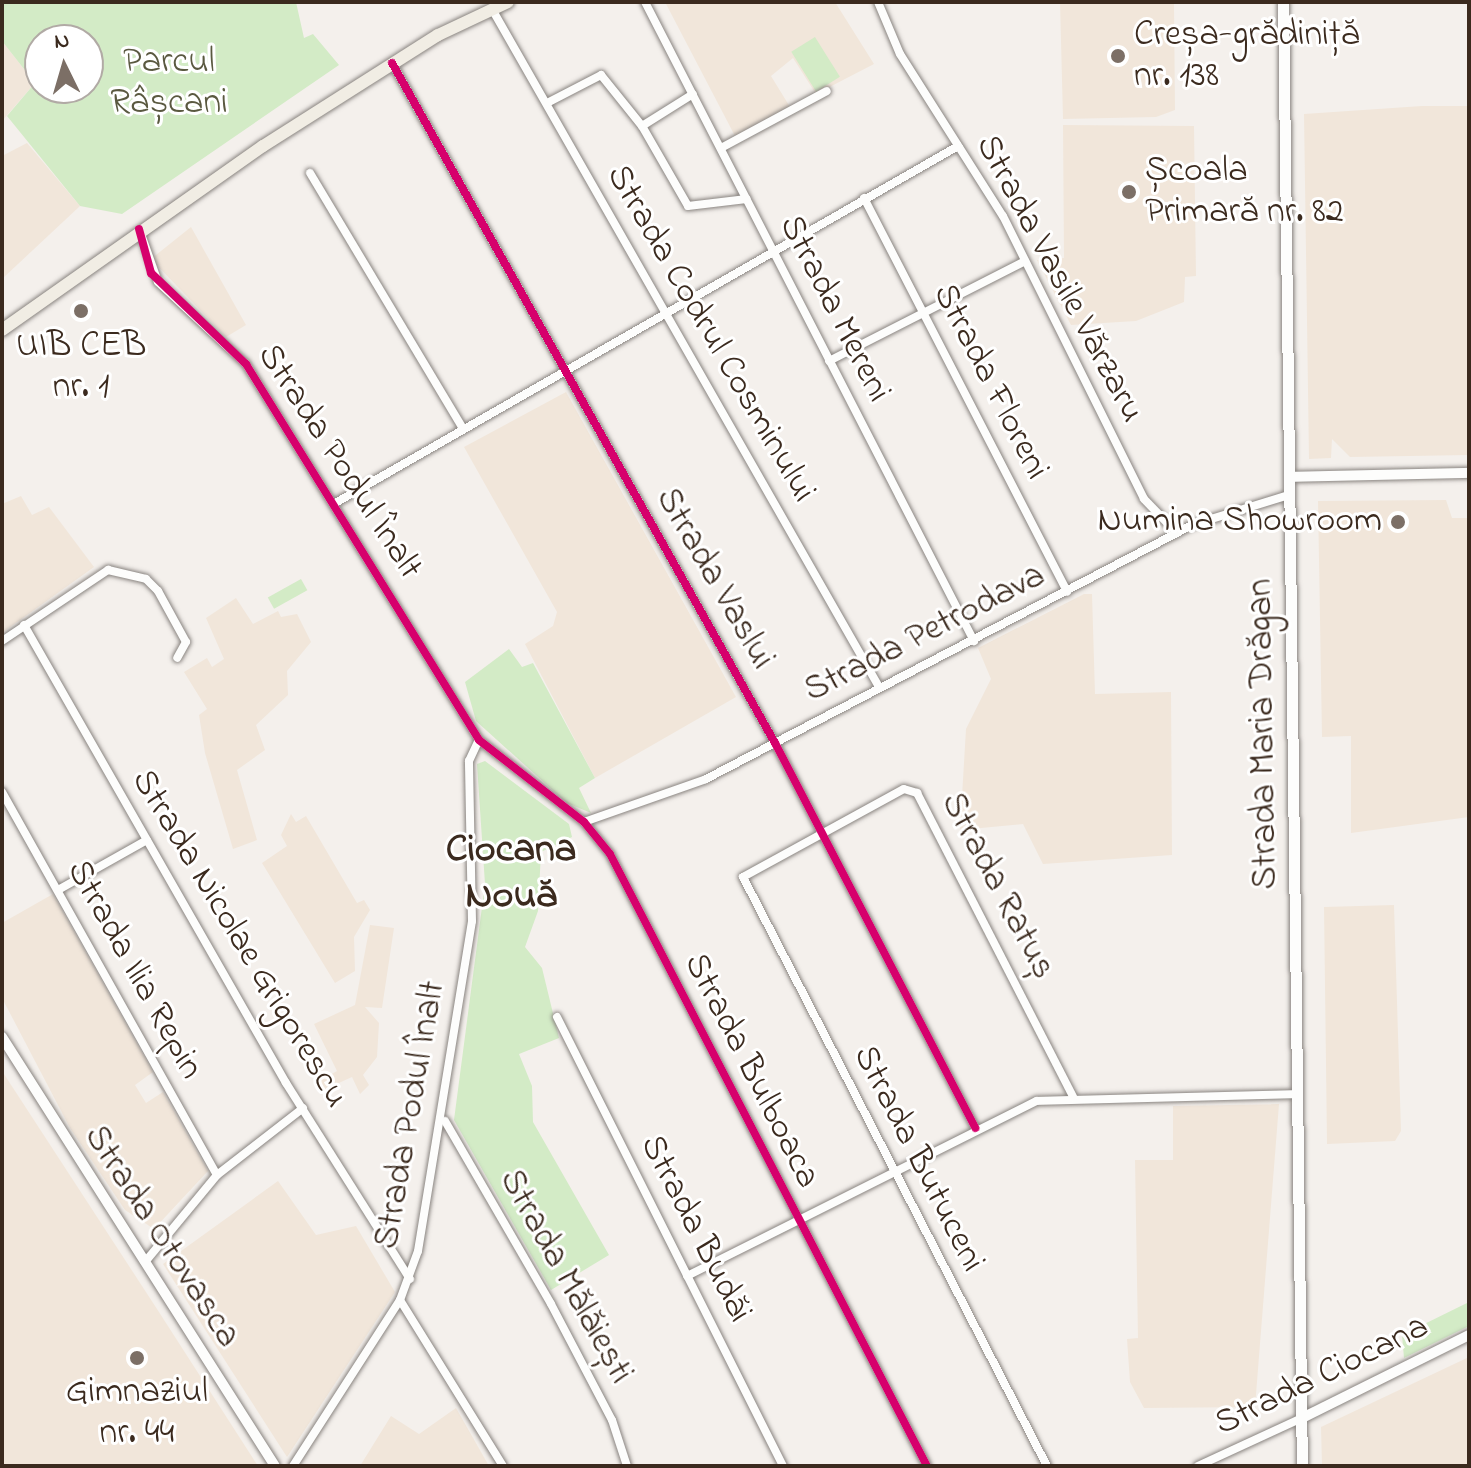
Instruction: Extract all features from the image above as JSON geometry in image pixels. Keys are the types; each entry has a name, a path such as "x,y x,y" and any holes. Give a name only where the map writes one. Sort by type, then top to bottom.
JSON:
{"main road":[{"path":"2,330 139,229 392,63 508,2"},
{"name":"Strada Maria Drăgan","path":"1283,2 1302,1466"}],"street":[{"name":"Strada Mereni","path":"645,2 974,641"},
{"name":"Strada Vasile Vărzaru","path":"878,2 900,54 1025,261 1144,499 1177,533"},
{"name":"Strada Codrul Cosminului","path":"492,9 879,687"},
{"name":"Strada Vaslui","path":"392,63 775,743 975,1128"},
{"path":"547,103 601,75 642,126 688,206 747,199"},
{"path":"721,148 827,91"},
{"path":"642,126 693,94"},
{"path":"337,502 562,368 958,146"},
{"path":"310,173 462,427"},
{"name":"Strada Floreni","path":"864,198 1067,592"},
{"name":"Strada Podul Înalt","path":"139,229 158,282 231,346 337,502 479,740 469,761 473,907 444,1120 410,1279 400,1300 293,1466"},
{"path":"829,361 1025,261"},
{"path":"1289,477 1469,473"},
{"name":"Strada Petrodava","path":"584,822 681,791 1177,533 1289,495"},
{"path":"2,641 108,570 146,579 158,591 186,642 177,658"},
{"name":"Strada Nicolae Grigorescu","path":"24,625 303,1108 410,1279"},
{"name":"Strada Bulboaca","path":"479,740 584,822 610,854 796,1220 927,1466"},
{"name":"Strada Ratuș","path":"743,877 904,789 917,793 1073,1097"},
{"name":"Strada Ilia Repin","path":"2,792 217,1175"},
{"path":"58,890 147,840"},
{"name":"Strada Butuceni","path":"743,877 1047,1466"},
{"name":"Strada Budăi","path":"557,1017 783,1466"},
{"name":"Strada Otovasca","path":"2,1037 275,1466"},
{"path":"687,1276 975,1128 1037,1101 1073,1097 1297,1094"},
{"path":"145,1262 217,1175 303,1108"},
{"name":"Strada Mălăiești","path":"444,1120 551,1304 612,1420 627,1466"},
{"path":"400,1300 503,1466"},
{"name":"Strada Ciocana","path":"1198,1466 1469,1335"}],"shaded area":[{"path":"665,2 835,2 874,64 816,94 793,58 771,76 790,107 735,136"},
{"name":"Creșa-grădiniță nr. 138","path":"1060,2 1174,2 1175,110 1156,117 1063,119"},
{"path":"2,41 24,69 24,96 2,121"},
{"path":"1469,106 1469,455 1350,457 1332,439 1331,458 1309,459 1304,114"},
{"name":"Școala Primară nr. 82","path":"1063,125 1194,126 1196,276 1185,277 1184,302 1136,321 1071,325 1037,260 1064,258"},
{"path":"27,143 80,206 2,279 2,156"},
{"path":"191,227 246,325 226,337 151,259"},
{"path":"566,392 736,697 595,778 525,644 553,626 557,612 464,447"},
{"path":"21,496 32,515 49,507 94,567 2,633 2,504"},
{"path":"1446,500 1452,518 1469,518 1469,817 1351,833 1351,736 1322,737 1318,501"},
{"path":"1084,594 1092,594 1095,694 1171,692 1172,855 1043,864 1023,824 960,830 966,729 991,679 978,648"},
{"path":"236,598 253,624 278,611 281,617 297,614 311,642 287,671 288,695 256,725 265,750 237,770 257,840 233,849 205,753 199,715 207,709 184,672 207,658 212,667 224,659 206,618"},
{"path":"291,814 296,822 306,816 357,903 364,900 370,910 354,937 355,971 335,983 262,863 287,846 281,835"},
{"path":"53,894 153,1072 135,1085 146,1103 163,1092 208,1171 154,1229 125,1210 70,1128 2,998 2,923"},
{"path":"1394,905 1401,1131 1395,1141 1327,1144 1324,907"},
{"path":"370,925 394,928 382,1008 365,1007 379,1023 377,1057 363,1075 369,1085 360,1094 352,1077 319,1092 314,1084 337,1071 314,1024 355,1005"},
{"path":"2,1071 157,1309 258,1466 2,1466"},
{"path":"1279,1104 1255,1407 1144,1408 1130,1382 1127,1339 1138,1338 1135,1160 1173,1160 1173,1106"},
{"path":"278,1181 316,1235 356,1226 395,1292 287,1457 163,1264"},
{"path":"1469,1357 1469,1466 1322,1466 1321,1427"},
{"path":"456,1408 489,1466 360,1466 391,1416 419,1434"}],"green space":[{"name":"Parcul Râșcani","path":"2,2 296,2 304,38 313,34 339,65 122,214 80,206 7,116 24,96 24,104 104,104 104,24 24,24 24,69 2,41"},
{"path":"815,37 840,77 816,92 791,52"},
{"path":"301,579 307,590 274,609 268,597"},
{"path":"509,649 522,667 533,663 595,778 579,788 591,813 567,803 476,721 465,682"},
{"path":"485,761 569,824 572,837 541,852 538,911 525,947 542,968 559,1038 519,1054 532,1086 533,1122 609,1255 551,1290 454,1120 485,884 477,764"},
{"path":"1469,1302 1469,1326 1404,1358 1402,1335"}],"cycle path":[{"path":"392,63 775,743 975,1128"},
{"path":"139,229 151,273 246,364 479,740 584,822 610,854 927,1466"}],"place":[{"name":"Creșa-grădiniță nr. 138","path":"1118,56"},
{"name":"Școala Primară nr. 82","path":"1129,192"},
{"name":"UIB CEB nr. 1","path":"81,311"},
{"name":"Numina Showroom","path":"1398,522"},
{"name":"Gimnaziul nr. 44","path":"137,1358"}],"district":[{"name":"Ciocana Nouă","path":"511,874"}]}
